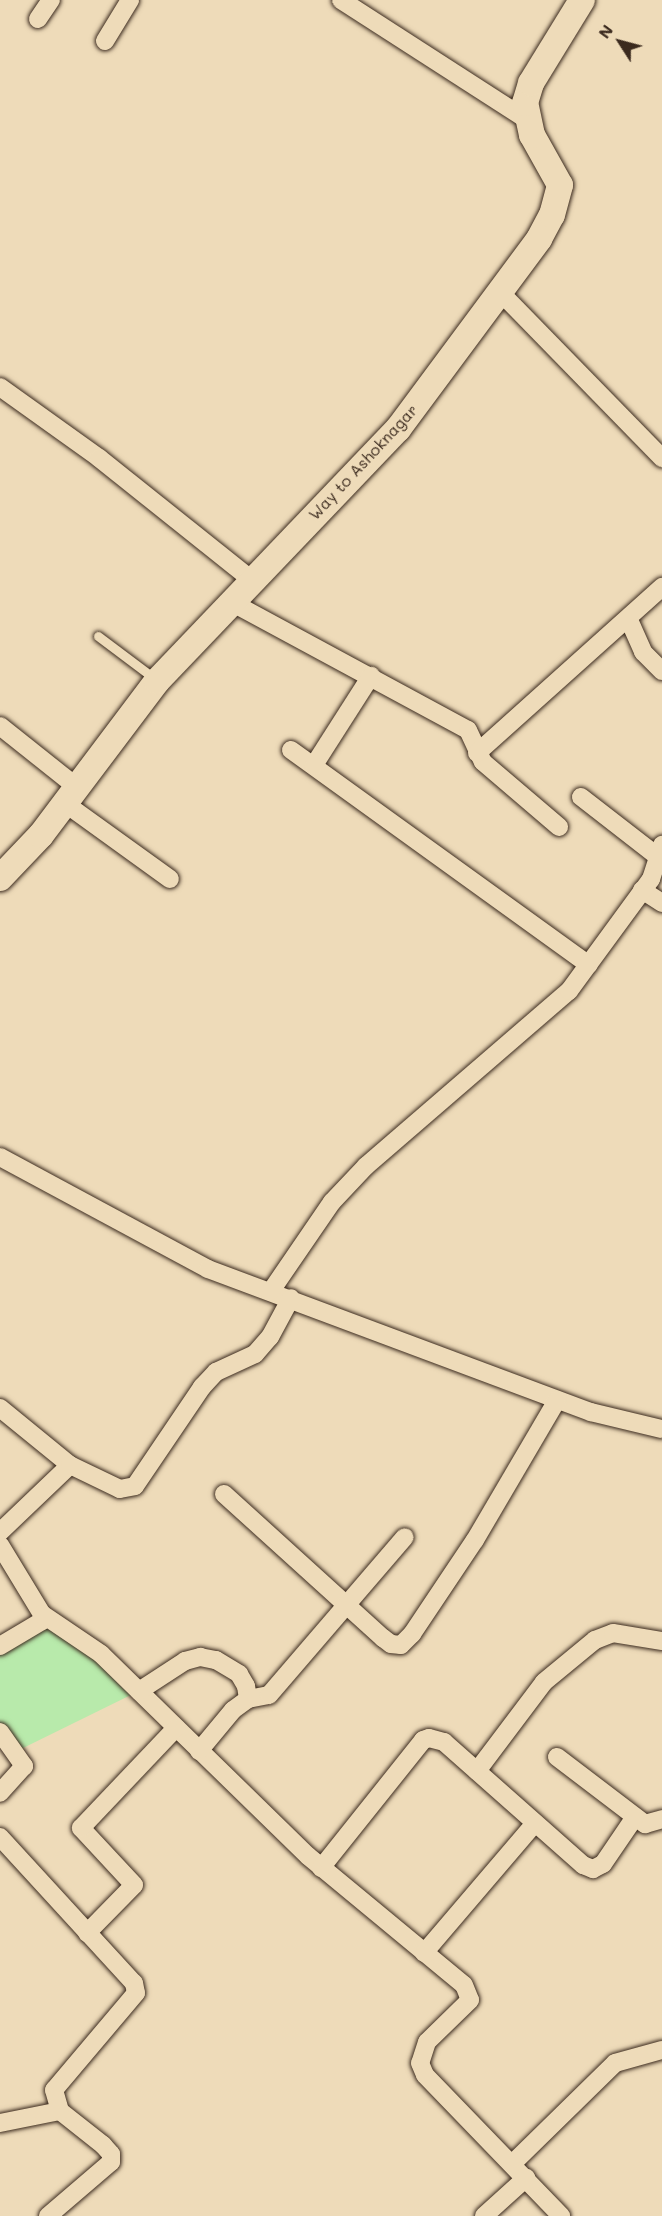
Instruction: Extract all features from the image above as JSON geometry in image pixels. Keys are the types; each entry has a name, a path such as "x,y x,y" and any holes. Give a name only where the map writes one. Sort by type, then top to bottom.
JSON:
{"street":[{"path":"38,19 51,0"},
{"path":"105,41 130,0"},
{"path":"340,0 526,119"},
{"path":"526,119 525,103 531,83 582,0"},
{"name":"Way to Ashoknagar","path":"0,878 72,796 157,681 398,429 539,239 559,196 558,176 526,119"},
{"path":"501,293 662,458"},
{"path":"0,387 99,458 252,580"},
{"path":"477,753 629,620 662,587"},
{"path":"231,602 468,730 477,753 559,827"},
{"path":"629,620 643,652 662,671"},
{"path":"314,765 371,676"},
{"path":"0,726 72,796 170,879"},
{"path":"291,750 589,965"},
{"path":"271,1291 332,1202 366,1166 569,991 651,879 659,850 581,797"},
{"path":"642,890 662,903"},
{"path":"0,1157 178,1255 556,1400 619,1422 662,1429"},
{"path":"0,1408 70,1465 120,1489 135,1486 202,1387 216,1372 255,1354 270,1337 291,1298"},
{"path":"224,1494 391,1644 401,1645 412,1634 475,1540 556,1400"},
{"path":"0,1532 70,1465"},
{"path":"199,1751 232,1710 248,1699 261,1700 269,1695 405,1537"},
{"path":"0,1545 42,1614 101,1654 321,1868 464,1985 470,2000 427,2042 420,2063 425,2075 561,2216"},
{"path":"1,1644 38,1626 42,1614"},
{"path":"477,1771 544,1682 595,1640 613,1633 662,1641"},
{"path":"139,1691 185,1661 200,1657 216,1660 239,1674 246,1686 248,1699"},
{"path":"87,1933 134,1885 81,1828 176,1728"},
{"path":"0,1732 24,1766 0,1793"},
{"path":"321,1868 423,1740 436,1737 583,1865 593,1869 603,1864 635,1817"},
{"path":"557,1756 645,1824 662,1819"},
{"path":"424,1953 535,1823"},
{"path":"0,1837 134,1983 136,1993 133,2001 60,2079 54,2090 60,2111 103,2145 111,2154 111,2162 48,2216"},
{"path":"512,2164 615,2063 662,2050"},
{"path":"0,2124 60,2111"},
{"path":"484,2216 526,2178"}],"lane":[{"path":"98,636 157,681"}],"green space":[{"path":"42,1614 139,1691 17,1751 0,1732 0,1641"}]}
